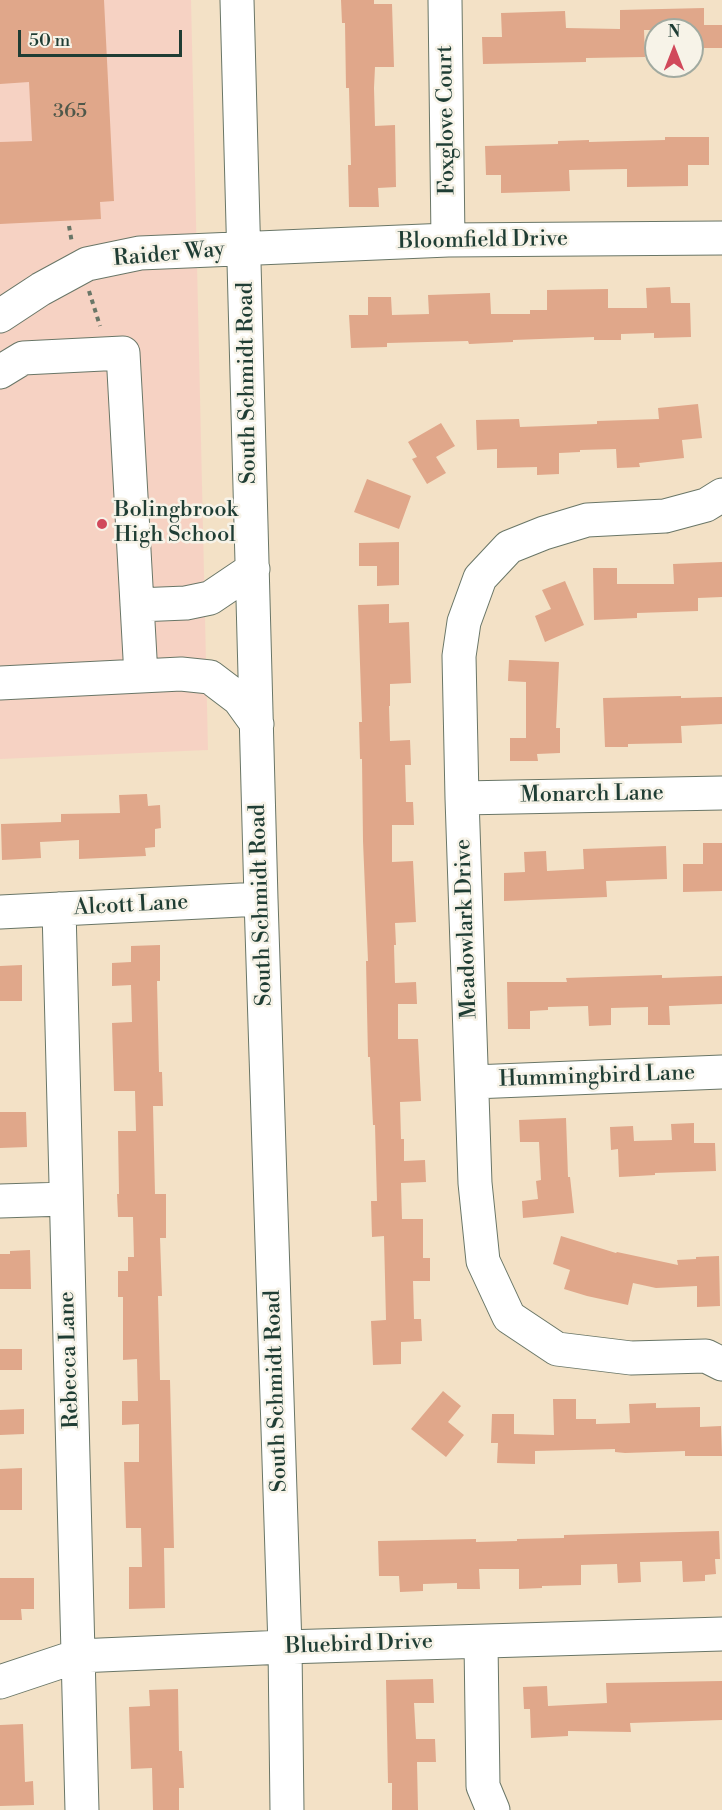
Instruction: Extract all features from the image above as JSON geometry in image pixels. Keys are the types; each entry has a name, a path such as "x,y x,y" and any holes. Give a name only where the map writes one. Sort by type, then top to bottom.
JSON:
{"street":[{"name":"South Schmidt Road","path":"237,0 261,899 285,1647 287,1810"},
{"name":"Foxglove Court","path":"445,0 448,240"},
{"name":"Bloomfield Drive","path":"244,249 448,240 722,238"},
{"name":"Raider Way","path":"0,316 40,289 87,264 140,253 244,249"},
{"path":"0,372 23,358 123,353 141,676"},
{"name":"Meadowlark Drive","path":"722,495 706,505 665,516 587,520 508,547 480,578 464,622 459,656 475,1183 483,1261 509,1317 557,1349 631,1358 706,1356 722,1364"},
{"path":"137,605 186,603 210,598 253,569"},
{"path":"0,683 181,674 210,677 239,699 257,724"},
{"name":"Monarch Lane","path":"462,798 722,793"},
{"name":"Alcott Lane","path":"0,912 261,899"},
{"name":"Rebecca Lane","path":"59,909 82,1810"},
{"name":"Hummingbird Lane","path":"473,1082 722,1072"},
{"path":"0,1201 66,1199"},
{"name":"Bluebird Drive","path":"0,1682 78,1656 285,1647 722,1634"},
{"path":"481,1642 483,1786 493,1810"}],"path":[{"path":"69,226 74,247"},
{"path":"88,288 100,326"}],"shaded area":[{"name":"Bolingbrook High School","path":"0,0 191,0 208,750 0,759"}],"building":[{"path":"0,0 104,0 114,201 100,202 101,219 0,224 0,142 32,141 29,82 0,84"},
{"path":"341,0 374,0 374,4 392,4 394,67 375,67 374,88 375,126 395,125 396,187 378,188 379,207 349,207 348,165 351,165 349,88 346,88 345,23 342,23"},
{"path":"704,8 704,18 644,18 644,57 586,58 586,62 483,64 482,37 502,37 501,13 565,11 566,28 620,29 620,10"},
{"path":"704,25 722,25 722,48 704,48"},
{"path":"665,137 709,137 709,165 688,165 688,186 627,187 627,169 569,170 570,191 501,193 501,175 486,175 485,146 558,144 558,141 665,140"},
{"path":"670,287 671,303 690,303 691,337 654,338 654,333 621,334 621,340 594,340 594,337 469,344 468,341 387,343 387,347 351,348 349,315 368,315 368,297 391,297 392,315 429,314 428,295 490,293 491,314 530,314 530,310 547,310 547,290 608,289 608,308 647,308 646,288"},
{"path":"698,404 702,438 682,440 684,458 639,463 640,467 617,468 616,449 580,450 580,452 559,453 559,474 537,475 537,467 497,468 497,449 477,450 476,420 519,419 520,427 597,424 597,421 659,419 658,408"},
{"path":"441,423 455,446 436,457 446,473 427,484 412,459 417,457 408,442"},
{"path":"367,479 411,496 399,529 354,512"},
{"path":"399,542 399,585 377,586 377,566 359,566 359,543"},
{"path":"722,562 722,597 698,598 698,611 637,613 637,618 594,620 593,568 617,568 617,584 674,584 673,564"},
{"path":"565,581 584,625 545,642 535,616 551,609 542,590"},
{"path":"389,604 389,623 409,622 411,683 390,684 389,706 390,741 410,740 411,765 405,765 406,802 413,802 414,825 392,825 392,862 413,861 416,922 395,923 395,983 416,982 417,1004 398,1004 398,1039 418,1039 421,1101 400,1102 401,1139 404,1139 404,1161 425,1160 426,1182 401,1183 402,1219 423,1219 423,1258 430,1258 430,1281 413,1281 414,1319 421,1319 422,1341 401,1342 401,1364 373,1365 371,1321 386,1320 384,1236 372,1237 371,1201 377,1201 375,1125 373,1125 370,1057 368,1057 366,961 368,961 362,759 360,759 359,722 362,722 358,605"},
{"path":"509,660 559,662 556,728 560,728 560,753 537,754 538,761 510,761 510,738 526,738 526,682 508,681"},
{"path":"681,696 681,698 722,697 722,724 681,726 682,743 628,744 628,747 605,747 603,698"},
{"path":"147,794 148,806 160,805 161,828 155,829 155,847 145,848 146,856 79,859 79,840 40,842 41,858 2,860 1,824 61,822 61,814 120,813 119,795"},
{"path":"703,843 722,843 722,891 683,892 683,864 703,864"},
{"path":"666,846 667,879 606,881 607,897 504,901 504,873 525,872 524,852 546,851 547,871 584,869 583,849"},
{"path":"160,945 160,981 157,981 159,1072 162,1072 163,1106 153,1106 155,1194 166,1194 166,1238 160,1238 162,1296 158,1296 160,1380 170,1380 174,1548 164,1548 165,1608 129,1609 129,1567 142,1567 141,1528 126,1528 124,1462 139,1462 139,1424 122,1425 122,1401 138,1401 137,1359 123,1360 123,1297 118,1297 118,1271 128,1271 128,1257 134,1257 133,1217 118,1217 117,1194 119,1194 118,1131 136,1131 135,1091 114,1091 112,1023 132,1022 131,985 112,986 112,963 131,962 131,946"},
{"path":"22,965 22,1001 0,1001 0,966"},
{"path":"662,975 662,978 722,976 722,1004 669,1006 670,1025 648,1025 648,1007 611,1008 611,1025 589,1026 588,1006 548,1007 548,1010 530,1011 530,1029 508,1029 507,982 567,982 566,978"},
{"path":"0,1112 26,1112 27,1147 0,1148"},
{"path":"566,1118 568,1177 570,1177 574,1213 523,1218 522,1201 538,1199 536,1181 541,1180 539,1142 520,1142 519,1120"},
{"path":"694,1123 694,1143 715,1143 716,1171 619,1177 618,1149 611,1150 610,1127 633,1126 634,1141 672,1140 671,1124"},
{"path":"561,1236 616,1253 678,1265 677,1260 719,1256 720,1306 697,1307 697,1286 656,1288 633,1283 628,1305 564,1289 570,1270 553,1264"},
{"path":"30,1250 31,1289 0,1289 0,1254"},
{"path":"0,1349 22,1349 22,1370 0,1370"},
{"path":"443,1391 461,1406 448,1422 464,1435 446,1457 411,1429"},
{"path":"553,1399 576,1399 576,1419 596,1419 596,1424 630,1423 629,1404 656,1403 656,1408 700,1407 700,1427 721,1426 722,1456 685,1456 685,1451 625,1453 615,1452 615,1449 535,1451 535,1464 497,1463 498,1443 491,1443 492,1414 514,1414 514,1434 554,1435"},
{"path":"24,1409 24,1434 0,1435 0,1410"},
{"path":"22,1468 22,1510 0,1510 0,1469"},
{"path":"719,1531 720,1559 715,1559 716,1574 705,1575 705,1581 683,1582 682,1561 640,1562 641,1582 618,1583 617,1564 581,1565 581,1585 542,1586 542,1588 519,1589 519,1569 479,1569 480,1589 457,1589 457,1583 423,1584 423,1591 400,1592 399,1576 379,1576 378,1541 476,1539 476,1542 517,1541 517,1539 564,1538 564,1535"},
{"path":"0,1578 34,1578 34,1609 21,1609 22,1620 0,1620"},
{"path":"433,1679 434,1703 414,1703 416,1739 435,1739 436,1762 417,1762 418,1810 392,1810 392,1783 388,1783 386,1680"},
{"path":"722,1681 722,1720 630,1723 631,1732 568,1731 568,1736 531,1738 530,1709 524,1709 523,1687 547,1686 548,1706 607,1703 606,1683"},
{"path":"178,1689 179,1751 182,1751 184,1788 179,1788 179,1810 153,1810 152,1768 131,1769 129,1707 150,1706 149,1690"},
{"path":"23,1724 25,1782 33,1781 34,1805 0,1806 0,1725"}],"place":[{"name":"Bolingbrook High School","path":"102,524"}]}
